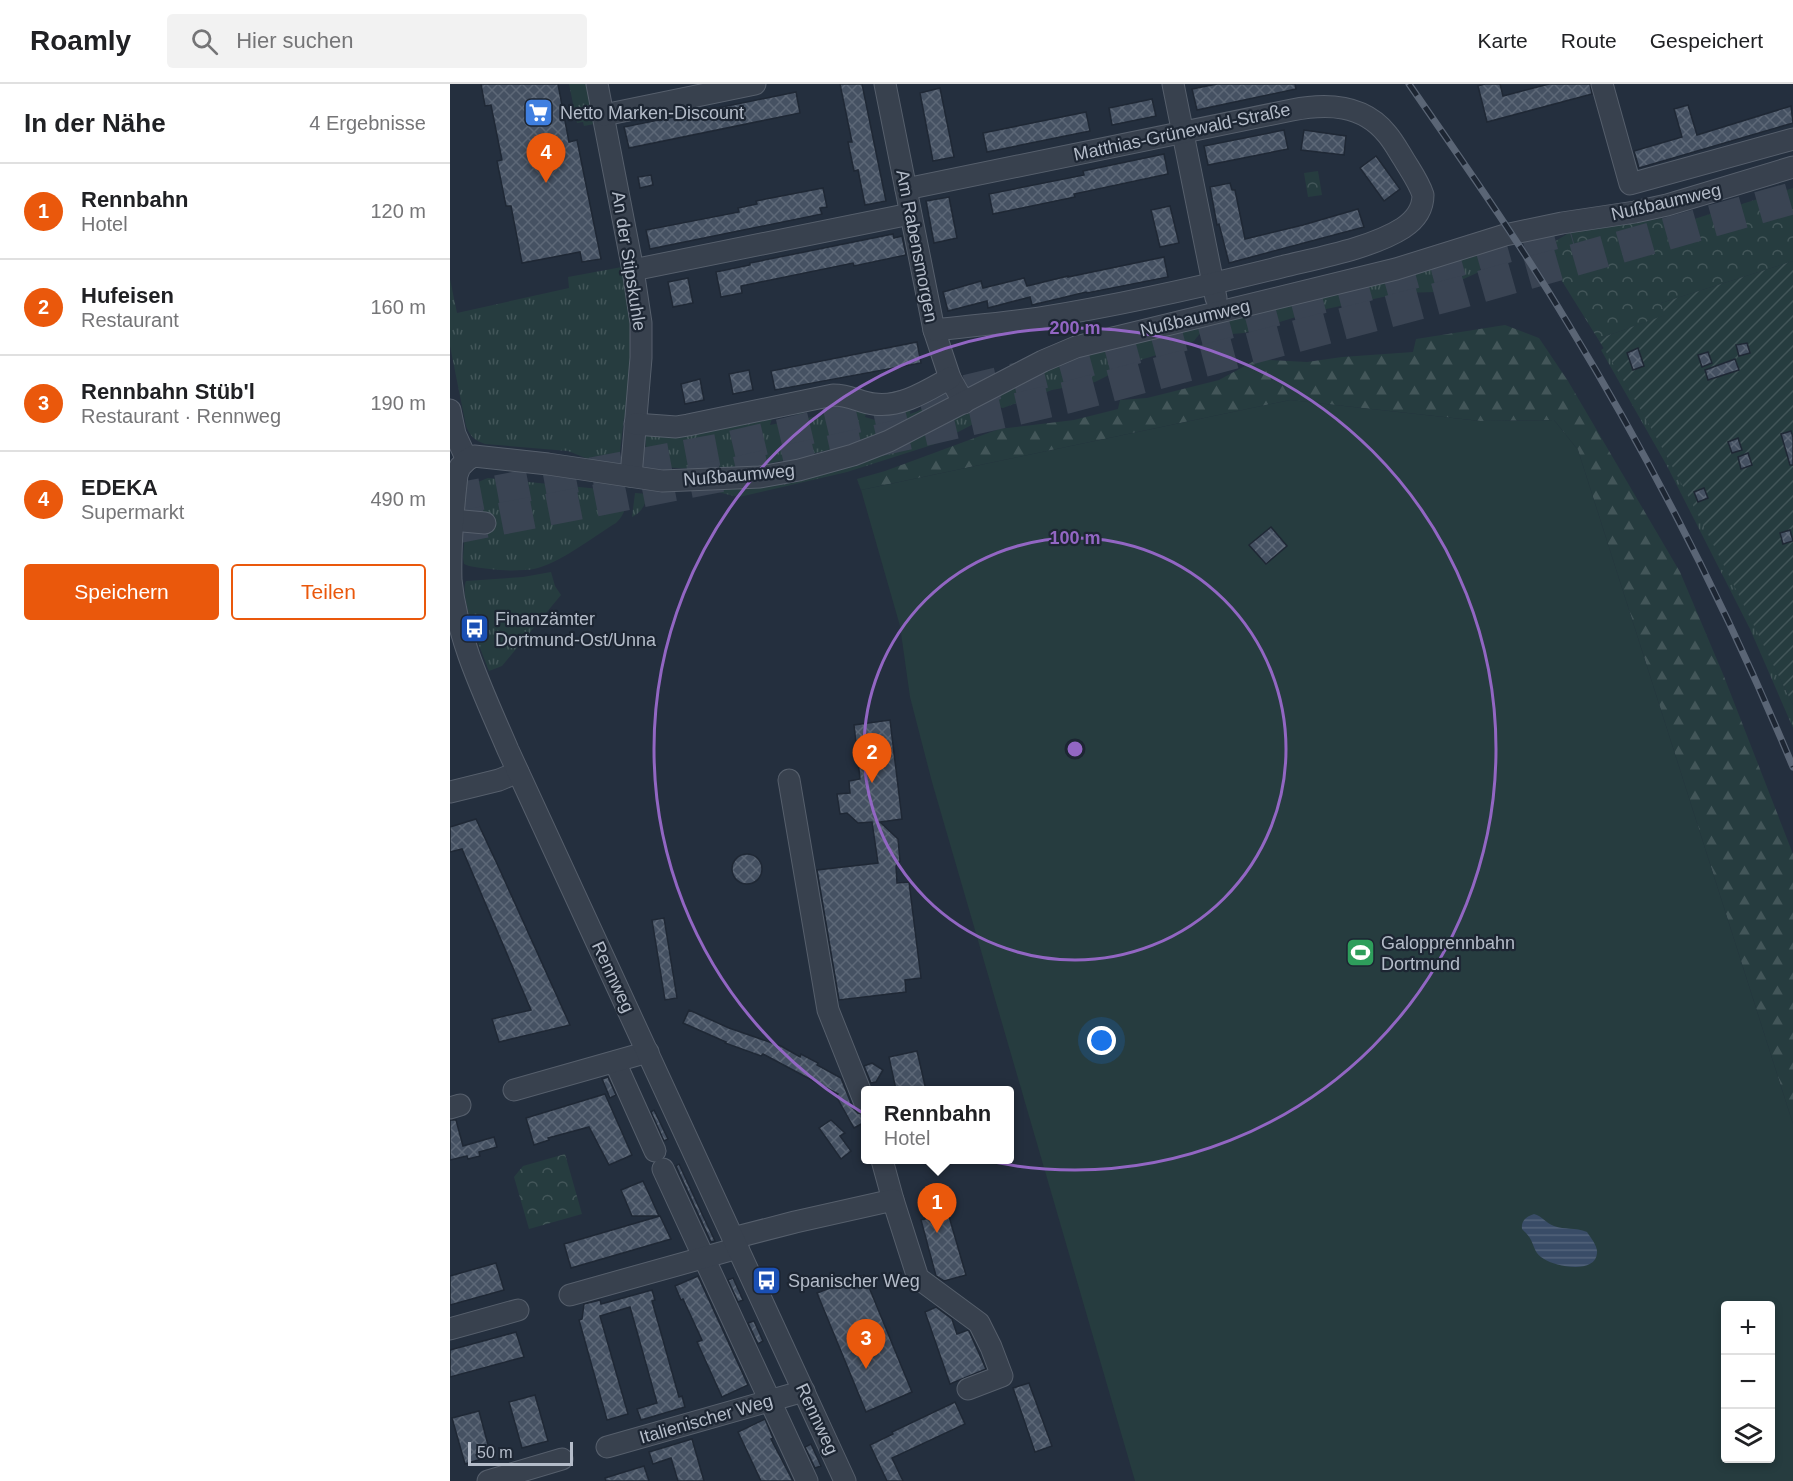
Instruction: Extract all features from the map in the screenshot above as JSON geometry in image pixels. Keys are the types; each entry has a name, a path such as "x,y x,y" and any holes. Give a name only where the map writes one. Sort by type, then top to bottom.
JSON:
{"street":[{"name":"An der Stipskuhle","path":"597,84 633,270 641,332 641,358 631,476"},
{"path":"604,115 755,84"},
{"name":"Am Rabensmorgen","path":"885,84 934,330 950,378 964,403"},
{"path":"1173,84 1219,312"},
{"name":"Nußbaumweg","path":"1602,84 1630,184 1793,140"},
{"name":"Matthias-Grünewald-Straße","path":"906,189 1326,105 1345,107 1374,121 1387,134 1421,190"},
{"name":"Nußbaumweg","path":"467,460 474,456 485,457 662,481 760,477 799,470 853,455 889,441 1043,361 1076,348 1396,269 1505,235 1667,205 1793,167"},
{"name":"Nußbaumweg","path":"934,330 1037,318 1213,284 1323,257 1393,234 1412,222 1423,205 1421,190"},
{"path":"633,270 910,214"},
{"path":"635,424 676,427 833,395 844,395 876,405 887,404 910,399 950,378"},
{"path":"450,410 455,434 467,460"},
{"name":"Rennweg","path":"467,460 460,467 457,475 452,520 451,580 459,624 483,690 518,772 846,1481"},
{"path":"452,520 485,523"},
{"path":"450,792 499,780 518,772"},
{"path":"789,780 828,1010 861,1093"},
{"path":"514,1090 648,1052"},
{"path":"615,1062 807,1481"},
{"path":"883,1164 918,1278 979,1323 992,1347 1002,1376 968,1389"},
{"path":"570,1295 703,1257 795,1222 893,1200"},
{"path":"450,1329 518,1310"},
{"name":"Italienischer Weg","path":"607,1447 804,1391"},
{"path":"488,1481 562,1459"}],"green space":[{"path":"569,84 586,84 594,124 584,126 583,122 577,123"},
{"path":"1318,171 1322,195 1308,197 1304,173"},
{"path":"1793,188 1793,261 1661,303 1666,315 1598,339 1542,249 1569,233 1665,218 1672,226"},
{"path":"1486,253 1479,272 1435,292 1402,293 1312,312 1244,333 1232,334 1210,329 1210,324 1400,279"},
{"path":"1793,261 1793,705 1676,474 1598,339 1665,315 1661,303"},
{"path":"622,267 634,314 630,419 624,418 620,452 606,460 597,460 568,451 485,444 473,437 466,426 450,346 450,279 457,313 569,288 568,277"},
{"path":"1199,325 1201,332 1194,341 1183,347 1137,361 1095,382 1052,390 1003,408 994,406 989,398 1075,356"},
{"path":"1505,325 1539,338 1568,381 1680,572 1723,674 1793,854 1793,1124 1578,450 1554,420 1480,421 1290,400 861,490 857,479 999,429 1074,420 1118,409 1120,400 1147,398 1219,380 1254,361 1307,362 1413,352 1416,339"},
{"path":"1604,348 1679,479 1749,614 1793,705 1793,728 1750,629 1667,466 1601,350"},
{"path":"941,387 938,404 886,431 824,451 767,464 694,469 661,467 649,461 646,455 645,431 774,412 770,425 794,420 801,407 807,405 802,419 823,415 829,401 868,407 865,417 882,422 893,421 903,405 911,403 910,414 918,411"},
{"name":"Galopprennbahn Dortmund","path":"1290,400 1480,421 1554,420 1578,450 1793,1124 1793,1481 1135,1481 932,782 910,697 900,626 861,490"},
{"path":"982,402 990,412 989,416 935,444 847,472 739,497 713,491"},
{"path":"488,478 620,491 624,492 625,509 616,523 565,556 544,566 534,569 510,570 469,566 464,564 463,558 468,493 475,483"},
{"path":"635,493 648,494 643,508 632,517"},
{"path":"551,572 555,586 561,595 502,666 489,671 468,612 466,581 523,577"},
{"path":"565,1154 582,1214 529,1229 514,1177 523,1166"}],"water":[{"path":"1534,1214 1554,1226 1587,1232 1596,1247 1595,1260 1590,1264 1575,1267 1550,1262 1541,1257 1522,1229 1525,1219"}],"building":[{"path":"481,84 558,84 569,142 577,140 601,259 582,262 580,252 522,263 511,206 506,206 497,161 502,160 491,105 485,106"},
{"path":"840,84 862,84 886,201 865,205 858,170 854,171 848,142 852,142"},
{"path":"1217,84 1295,84 1296,89 1197,110 1192,89"},
{"path":"1500,84 1503,96 1549,84 1590,84 1592,94 1487,122 1478,86"},
{"path":"940,88 954,157 933,161 920,93"},
{"path":"796,92 800,113 629,148 624,127"},
{"path":"1152,99 1156,116 1112,125 1109,108"},
{"path":"1688,105 1697,135 1791,106 1793,123 1639,168 1634,151 1682,137 1674,109"},
{"path":"1086,112 1090,131 987,152 983,133"},
{"path":"1284,130 1288,149 1208,165 1204,146"},
{"path":"1304,130 1346,136 1344,155 1301,150"},
{"path":"1164,154 1168,174 993,214 989,194 1084,175 1083,171"},
{"path":"1376,156 1400,189 1384,201 1360,168"},
{"path":"651,175 653,185 640,188 638,177"},
{"path":"1230,183 1232,190 1235,190 1245,239 1358,209 1364,227 1229,263 1219,224 1217,225 1210,187"},
{"path":"823,188 827,207 820,208 822,214 650,249 646,230 739,212 738,208 757,204 756,201"},
{"path":"949,197 957,238 934,243 926,201"},
{"path":"1170,206 1179,243 1160,247 1151,210"},
{"path":"893,234 894,238 902,236 906,255 854,266 853,263 741,286 742,293 721,297 716,272"},
{"path":"1164,257 1168,277 1086,292 1032,305 1030,297 988,308 987,301 948,311 943,292 981,281 983,288 1024,278 1027,286"},
{"path":"688,278 693,303 673,307 668,282"},
{"path":"917,342 921,363 775,390 771,371"},
{"path":"1747,343 1750,353 1739,356 1736,345"},
{"path":"1638,348 1644,366 1633,370 1627,353"},
{"path":"1708,352 1712,363 1702,367 1698,355"},
{"path":"1735,359 1739,370 1708,380 1705,370"},
{"path":"749,370 753,390 733,394 729,374"},
{"path":"700,379 704,400 685,404 681,384"},
{"path":"1791,431 1793,465 1790,465 1781,434"},
{"path":"1738,438 1742,450 1732,453 1728,442"},
{"path":"1748,453 1752,465 1741,469 1738,457"},
{"path":"1704,488 1708,498 1698,502 1694,492"},
{"path":"1271,527 1287,546 1266,564 1249,545"},
{"path":"1790,530 1793,541 1783,544 1780,533"},
{"path":"890,720 902,819 880,822 898,839 900,861 896,866 897,883 909,882 921,978 905,980 906,992 839,1000 817,870 878,863 872,822 858,823 847,813 840,814 837,794 850,793 849,781 860,779 854,725"},
{"path":"476,819 570,1025 499,1042 492,1019 531,1010 462,849 450,852 450,827"},
{"path":"747,854 753,855 761,863 761,875 753,883 747,884 741,883 733,875 732,869 733,863 741,855"},
{"path":"664,918 677,998 665,1000 652,920"},
{"path":"689,1010 729,1028 781,1046 800,1057 801,1054 818,1063 817,1065 841,1078 853,1108 861,1114 861,1124 854,1128 836,1096 838,1094 763,1054 761,1056 725,1043 683,1023"},
{"path":"917,1051 925,1086 895,1086 889,1057"},
{"path":"872,1063 883,1070 876,1082 871,1083 864,1066"},
{"path":"608,1077 616,1095 610,1098 602,1079"},
{"path":"605,1094 632,1155 609,1165 589,1127 548,1138 549,1140 534,1145 526,1118"},
{"path":"654,1110 668,1139 664,1141 651,1112"},
{"path":"450,1120 456,1120 463,1146 494,1137 497,1147 479,1152 480,1156 450,1160"},
{"path":"831,1120 845,1133 840,1136 851,1151 841,1159 819,1128"},
{"path":"679,1164 715,1241 711,1242 676,1166"},
{"path":"643,1181 659,1216 632,1216 621,1190"},
{"path":"948,1213 966,1275 944,1281 936,1276 921,1220"},
{"path":"660,1216 671,1239 571,1268 564,1244"},
{"path":"496,1263 504,1290 450,1305 450,1276"},
{"path":"864,1275 912,1392 866,1412 817,1293"},
{"path":"698,1276 748,1385 722,1397 697,1342 702,1340 675,1286"},
{"path":"733,1278 743,1300 738,1302 728,1280"},
{"path":"652,1290 655,1300 652,1301 679,1397 682,1396 685,1407 641,1420 637,1409 657,1403 630,1307 600,1316 628,1414 607,1420 579,1320 582,1319 584,1304 600,1300 601,1304"},
{"path":"936,1307 952,1319 957,1334 969,1331 986,1369 950,1384 925,1312"},
{"path":"754,1321 763,1341 758,1344 748,1323"},
{"path":"516,1332 524,1357 450,1377 450,1350"},
{"path":"1029,1383 1052,1446 1035,1452 1013,1388"},
{"path":"535,1395 548,1441 522,1448 509,1402"},
{"path":"955,1402 965,1424 892,1458 903,1481 887,1481 870,1445"},
{"path":"479,1411 491,1456 465,1464 452,1418"},
{"path":"765,1419 773,1438 771,1439 793,1481 761,1481 738,1432"},
{"path":"692,1439 704,1481 678,1481 671,1458 653,1464 649,1452"},
{"path":"811,1444 821,1466 815,1468 805,1447"},
{"path":"644,1466 649,1481 606,1481 605,1478"}],"tunnel":[{"path":"454,528 726,475 1065,398 1462,292 1793,198"},
{"path":"450,500 722,449 1058,369 1570,229"}],"railway":[{"path":"1409,84 1529,261 1630,430 1689,540 1743,653 1793,767"}],"place":[{"name":"Netto Marken-Discount","path":"539,113"},
{"name":"EDEKA","path":"546,183"},
{"name":"Finanzämter Dortmund-Ost/Unna","path":"474,629"},
{"name":"Hufeisen","path":"872,783"},
{"name":"Galopprennbahn Dortmund","path":"1360,953"},
{"name":"Rennbahn","path":"937,1233"},
{"name":"Spanischer Weg","path":"767,1281"},
{"name":"Rennbahn Stüb'l","path":"866,1369"}]}
